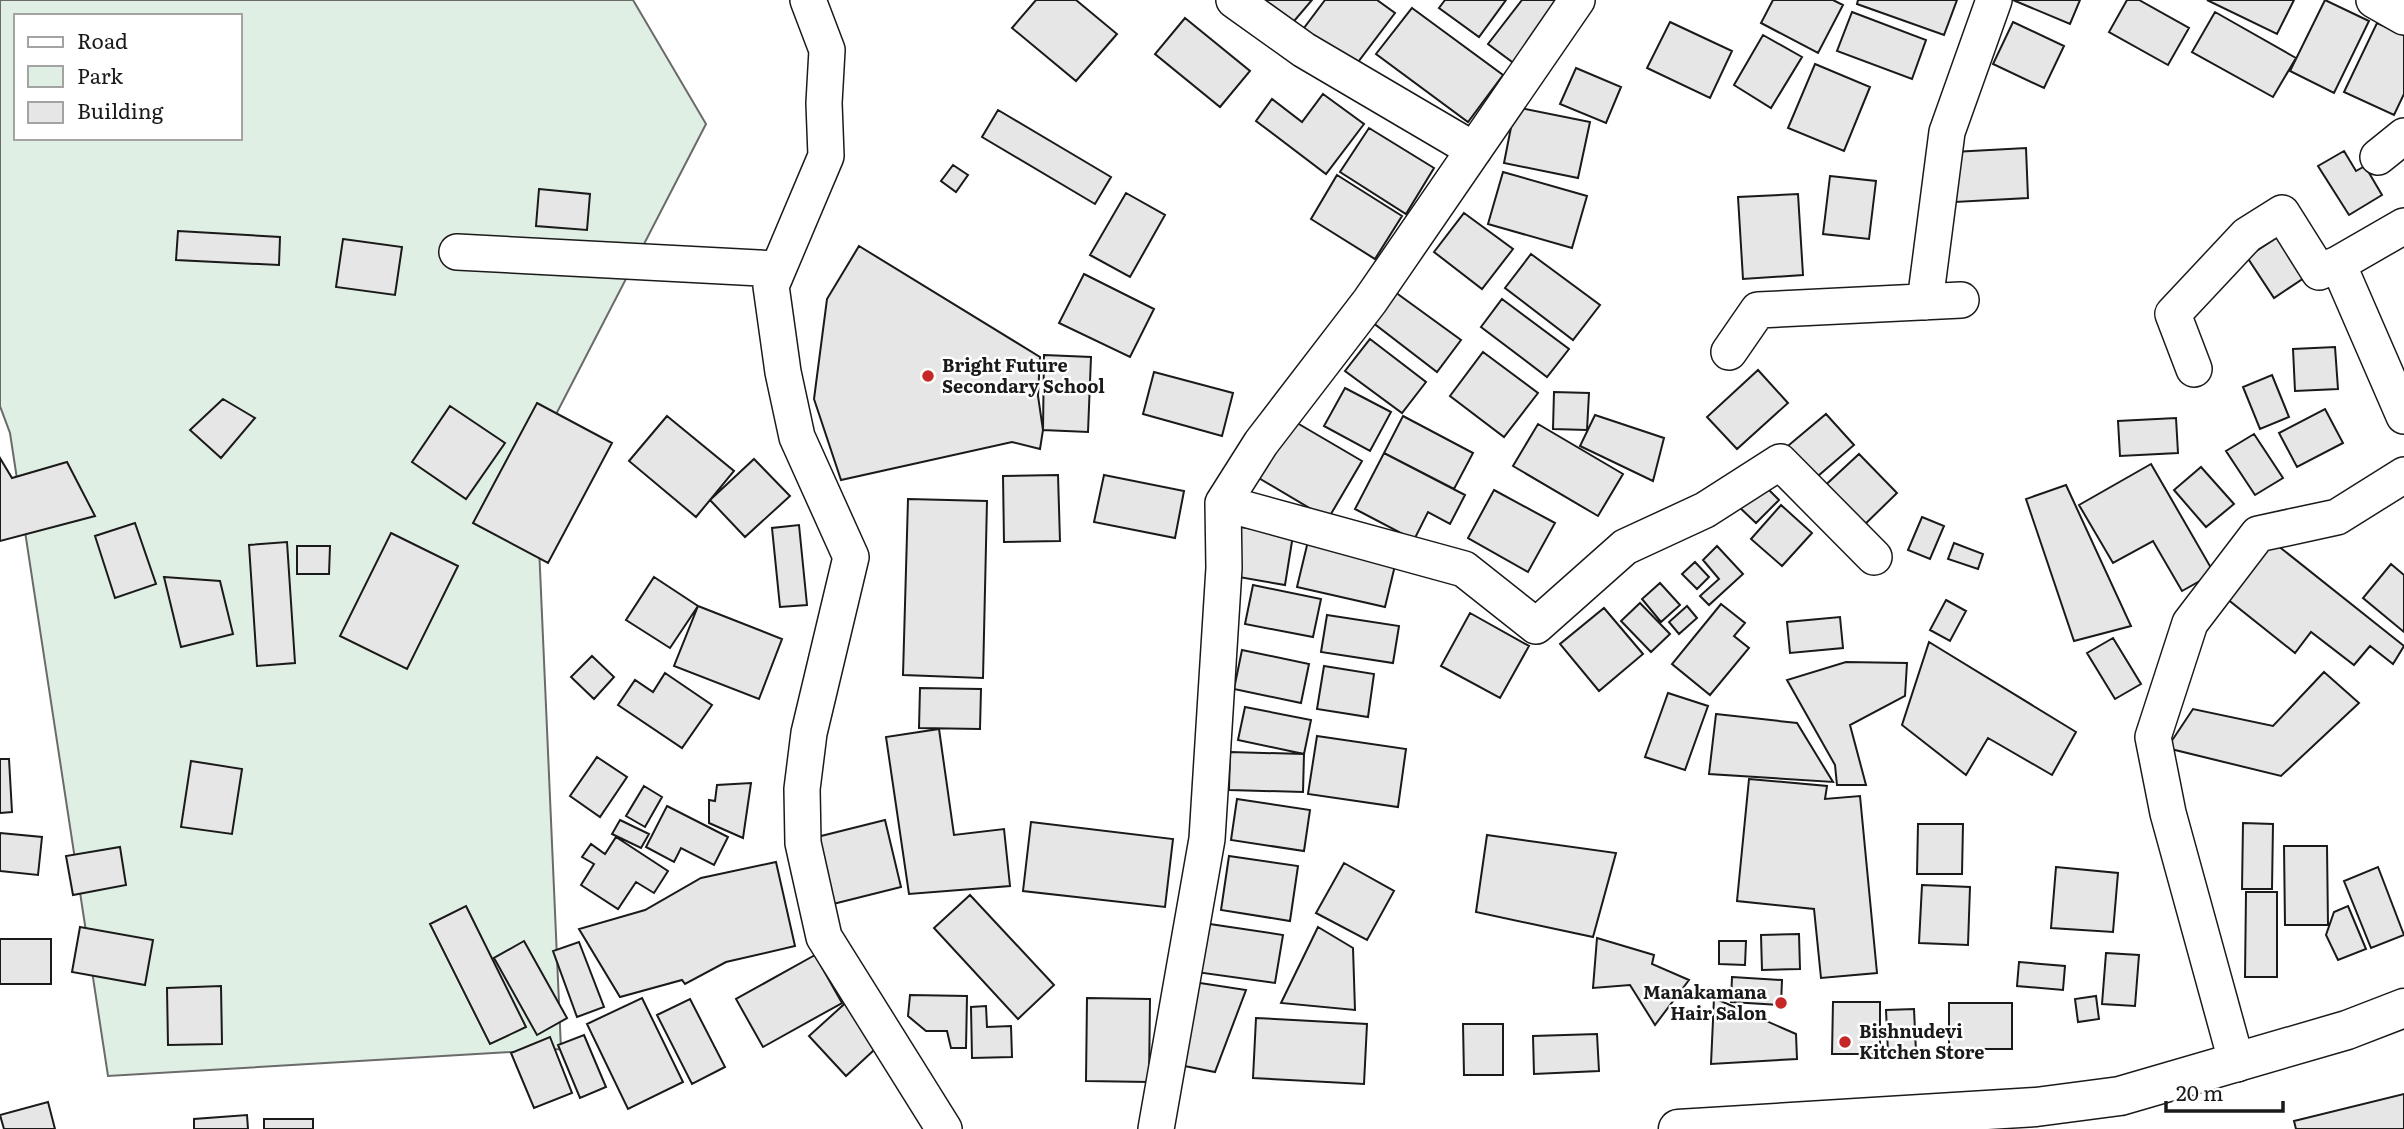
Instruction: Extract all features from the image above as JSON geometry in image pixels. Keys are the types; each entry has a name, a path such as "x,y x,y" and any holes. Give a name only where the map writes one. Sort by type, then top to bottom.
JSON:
{"highway":[{"path":"1678,1129 2036,1107 2120,1096 2237,1064 2404,1008"}],"street":[{"path":"808,0 827,50 824,103 826,156 771,286 783,372 797,437 851,557 809,733 802,789 803,843 824,937 944,1129"},
{"path":"1234,0 1304,50 1474,150"},
{"path":"1925,302 1947,132 1994,0"},
{"path":"2374,0 2404,17"},
{"path":"1156,1129 1207,839 1224,568 1223,503 1261,443 1370,301 1574,1"},
{"path":"2194,369 2173,314 2247,234 2282,213 2319,272 2404,226"},
{"path":"457,252 778,269"},
{"path":"2338,264 2404,416"},
{"path":"1729,352 1758,310 1961,300"},
{"path":"1223,503 1464,569 1535,626 1625,547 1705,509 1780,462 1874,557"},
{"path":"2237,1064 2168,813 2153,737 2190,624 2258,534 2337,517 2404,475"}],"green space":[{"path":"0,0 633,0 706,124 535,455 561,1049 108,1076 10,433 0,406"}],"building":[{"path":"1036,0 1076,0 1117,34 1076,81 1012,28"},
{"path":"1258,0 1312,0 1289,27"},
{"path":"1325,0 1377,0 1395,13 1349,74 1298,36"},
{"path":"1445,0 1506,0 1479,37 1439,8"},
{"path":"1522,0 1567,0 1523,70 1488,44"},
{"path":"1773,0 1833,0 1843,5 1818,53 1761,23"},
{"path":"1858,0 1957,0 1944,35 1857,4"},
{"path":"2013,0 2080,0 2070,24"},
{"path":"2127,0 2139,0 2189,28 2168,65 2109,32"},
{"path":"2207,0 2294,0 2277,34"},
{"path":"2325,0 2369,21 2334,93 2290,71"},
{"path":"1412,8 1503,75 1468,122 1376,54"},
{"path":"1852,12 1926,40 1912,79 1837,51"},
{"path":"2215,12 2296,58 2273,97 2192,52"},
{"path":"1185,18 1250,71 1220,107 1155,54"},
{"path":"1670,22 1732,51 1710,98 1647,68"},
{"path":"2013,22 2064,46 2044,88 1993,64"},
{"path":"2377,23 2404,35 2404,94 2394,115 2344,92"},
{"path":"1763,35 1802,57 1771,108 1734,85"},
{"path":"1815,64 1870,87 1844,151 1788,128"},
{"path":"1576,68 1621,87 1606,123 1560,104"},
{"path":"1323,94 1364,124 1326,174 1256,121 1272,99 1302,122"},
{"path":"1515,107 1590,122 1578,178 1504,163"},
{"path":"998,110 1111,177 1095,204 982,137"},
{"path":"1369,128 1434,168 1406,214 1340,172"},
{"path":"2026,148 2028,198 1955,202 1953,152"},
{"path":"2344,151 2356,171 2365,166 2382,195 2349,215 2318,166"},
{"path":"953,165 968,175 956,192 941,181"},
{"path":"1503,172 1587,196 1572,248 1488,224"},
{"path":"1337,175 1402,216 1375,259 1311,219"},
{"path":"1830,176 1876,181 1869,239 1823,234"},
{"path":"539,189 590,194 587,230 536,226"},
{"path":"1126,193 1165,215 1130,277 1090,255"},
{"path":"1798,194 1803,275 1743,279 1738,197"},
{"path":"1464,213 1513,249 1482,289 1434,252"},
{"path":"178,231 280,237 279,265 176,260"},
{"path":"2284,233 2310,274 2274,298 2247,257"},
{"path":"343,239 402,247 395,295 336,287"},
{"name":"Bright Future Secondary School","path":"859,246 1040,357 1038,396 1043,430 1040,449 1012,442 841,480 814,399 827,299"},
{"path":"1531,254 1600,305 1573,340 1505,288"},
{"path":"1084,274 1154,309 1130,357 1059,323"},
{"path":"1395,292 1461,340 1437,372 1372,322"},
{"path":"1502,299 1569,349 1547,377 1481,327"},
{"path":"1370,339 1426,382 1402,413 1345,371"},
{"path":"2335,347 2338,389 2295,391 2293,349"},
{"path":"1483,352 1538,393 1504,437 1450,396"},
{"path":"1044,355 1091,357 1088,432 1043,430"},
{"path":"1758,370 1788,403 1737,449 1707,417"},
{"path":"1154,372 1233,393 1222,436 1143,414"},
{"path":"2272,375 2289,417 2260,429 2243,387"},
{"path":"1345,388 1391,412 1370,451 1324,426"},
{"path":"1554,392 1589,393 1587,430 1553,429"},
{"path":"223,399 255,418 221,458 190,430"},
{"path":"537,403 612,443 548,563 473,523"},
{"path":"450,406 505,443 466,499 412,462"},
{"path":"2325,409 2343,443 2297,467 2279,433"},
{"path":"1826,414 1854,445 1811,482 1783,450"},
{"path":"1595,415 1664,438 1653,481 1580,446"},
{"path":"667,416 734,471 696,517 629,461"},
{"path":"1403,416 1473,453 1454,489 1384,453"},
{"path":"2176,418 2178,453 2120,456 2118,421"},
{"path":"1292,420 1362,461 1328,519 1257,477"},
{"path":"1538,424 1623,474 1598,516 1513,466"},
{"path":"2254,434 2283,478 2255,495 2226,451"},
{"path":"1384,453 1465,495 1450,524 1428,512 1414,540 1355,509"},
{"path":"1859,454 1897,493 1857,532 1818,492"},
{"path":"0,458 12,478 67,462 95,516 0,541"},
{"path":"754,459 790,496 745,537 710,500"},
{"path":"2151,464 2214,573 2182,591 2153,541 2113,563 2079,505"},
{"path":"2201,467 2234,504 2206,527 2174,490"},
{"path":"1058,475 1060,541 1004,542 1003,476"},
{"path":"1104,475 1184,491 1175,538 1094,522"},
{"path":"1761,482 1779,500 1756,523 1737,505"},
{"path":"2066,485 2131,626 2074,641 2026,499"},
{"path":"1494,490 1555,523 1528,572 1468,538"},
{"path":"908,499 987,501 983,678 903,675"},
{"path":"1781,505 1812,533 1782,566 1751,539"},
{"path":"1922,517 1944,526 1930,559 1908,550"},
{"path":"135,523 156,584 115,598 95,536"},
{"path":"799,525 807,605 780,607 772,528"},
{"path":"1240,527 1293,535 1285,585 1233,576"},
{"path":"391,533 458,566 407,669 340,636"},
{"path":"1309,537 1397,557 1385,607 1297,587"},
{"path":"2267,537 2404,646 2393,664 2370,646 2354,665 2311,632 2295,653 2221,594"},
{"path":"287,542 295,663 257,666 249,545"},
{"path":"1954,543 1983,554 1978,569 1948,559"},
{"path":"297,546 330,546 329,574 297,574"},
{"path":"1717,546 1743,574 1709,605 1700,596 1719,579 1703,560"},
{"path":"1695,562 1709,577 1697,589 1682,574"},
{"path":"2391,564 2404,575 2404,632 2363,598"},
{"path":"164,577 220,581 233,634 181,647"},
{"path":"654,577 698,606 670,648 626,620"},
{"path":"1660,583 1680,605 1661,622 1642,599"},
{"path":"1253,585 1321,599 1313,637 1245,624"},
{"path":"1946,600 1966,611 1950,641 1930,630"},
{"path":"1640,603 1670,634 1651,652 1621,621"},
{"path":"1721,604 1745,623 1734,636 1749,648 1710,695 1672,664"},
{"path":"698,606 782,639 759,699 674,666"},
{"path":"1687,606 1697,618 1679,634 1669,622"},
{"path":"1604,608 1643,654 1599,691 1560,644"},
{"path":"1470,613 1529,646 1500,698 1441,666"},
{"path":"1327,615 1399,626 1393,663 1321,652"},
{"path":"1840,617 1843,648 1790,653 1787,622"},
{"path":"2113,638 2141,684 2115,699 2087,653"},
{"path":"1929,642 2076,732 2052,775 1988,738 1966,775 1902,725"},
{"path":"1242,650 1309,664 1301,703 1234,689"},
{"path":"592,656 614,677 594,699 571,677"},
{"path":"1846,662 1907,663 1905,696 1850,725 1866,785 1837,785 1835,765 1787,680"},
{"path":"1324,666 1374,674 1368,717 1317,709"},
{"path":"2324,672 2359,703 2281,776 2167,748 2193,709 2273,726"},
{"path":"665,673 712,705 682,748 618,705 635,680 653,692"},
{"path":"920,688 981,689 980,729 919,728"},
{"path":"1668,693 1708,706 1685,770 1645,757"},
{"path":"1245,707 1311,720 1304,754 1238,740"},
{"path":"1716,714 1797,723 1833,782 1709,774"},
{"path":"939,729 954,835 1004,829 1010,886 909,894 886,737"},
{"path":"1317,736 1406,749 1398,807 1308,794"},
{"path":"1230,752 1304,754 1303,792 1229,790"},
{"path":"597,757 627,777 600,817 570,796"},
{"path":"0,759 9,759 12,812 0,813"},
{"path":"191,761 242,769 232,834 181,827"},
{"path":"1749,779 1827,786 1825,799 1860,796 1877,973 1821,978 1814,909 1737,901"},
{"path":"751,783 743,838 709,823 709,800 715,801 717,785"},
{"path":"644,786 662,797 645,827 626,816"},
{"path":"1237,799 1310,810 1304,851 1231,840"},
{"path":"667,806 728,837 714,865 681,848 674,862 646,847"},
{"path":"620,820 649,834 641,848 612,834"},
{"path":"885,820 901,887 825,906 809,839"},
{"path":"1031,822 1173,839 1165,907 1023,891"},
{"path":"2243,823 2273,824 2272,889 2242,889"},
{"path":"1918,824 1963,824 1962,874 1917,874"},
{"path":"0,833 42,837 38,875 0,871"},
{"path":"1487,835 1616,853 1593,937 1476,912"},
{"path":"616,837 668,871 654,893 636,882 618,909 581,885 594,864 582,857 591,844 605,854"},
{"path":"2284,846 2327,846 2328,925 2285,925"},
{"path":"120,847 126,885 73,895 66,856"},
{"path":"1229,856 1298,866 1290,921 1221,910"},
{"path":"776,862 795,946 726,962 685,984 682,980 620,997 579,929 645,910 701,878"},
{"path":"1344,863 1394,891 1367,940 1316,913"},
{"path":"2056,867 2118,873 2113,932 2051,928"},
{"path":"2378,867 2404,935 2371,948 2344,881"},
{"path":"1922,885 1970,887 1968,945 1919,943"},
{"path":"2246,892 2277,892 2277,977 2245,977"},
{"path":"970,895 1054,985 1018,1019 934,928"},
{"path":"466,906 526,1027 490,1044 430,924"},
{"path":"2348,906 2366,949 2338,960 2326,935 2334,912"},
{"path":"1203,923 1283,935 1275,983 1196,972"},
{"path":"80,927 153,940 145,985 72,972"},
{"path":"1318,927 1353,948 1355,1010 1281,1003"},
{"path":"1799,934 1800,969 1762,970 1761,935"},
{"path":"1597,938 1654,955 1652,964 1689,980 1655,1025 1630,985 1593,988"},
{"path":"0,939 51,939 51,984 0,984"},
{"path":"524,941 567,1018 537,1035 494,958"},
{"path":"1719,941 1746,941 1745,965 1719,964"},
{"path":"579,942 604,1007 577,1017 553,951"},
{"path":"2106,953 2139,955 2135,1006 2102,1004"},
{"path":"815,955 842,1003 763,1047 736,999"},
{"path":"2019,962 2065,966 2063,990 2017,986"},
{"path":"1732,977 1782,980 1781,1005 1731,1002"},
{"path":"1187,981 1246,990 1215,1072 1174,1064"},
{"path":"221,986 222,1044 168,1045 167,988"},
{"path":"910,995 967,996 966,1048 951,1048 947,1031 926,1031 908,1016"},
{"path":"2096,996 2099,1019 2078,1022 2075,999"},
{"path":"642,998 683,1082 628,1109 587,1024"},
{"path":"851,998 887,1038 846,1076 809,1036"},
{"path":"1087,998 1150,999 1149,1082 1086,1081"},
{"path":"1714,998 1796,1034 1797,1059 1711,1064"},
{"path":"690,999 725,1067 692,1084 657,1015"},
{"path":"1833,1002 1880,1002 1880,1054 1832,1054"},
{"path":"1949,1003 2012,1003 2012,1049 1949,1049"},
{"path":"986,1006 987,1027 1011,1026 1012,1057 972,1058 971,1007"},
{"path":"1914,1009 1916,1052 1888,1053 1886,1010"},
{"path":"1256,1018 1367,1024 1364,1084 1253,1078"},
{"path":"1463,1024 1503,1024 1503,1075 1464,1075"},
{"path":"1597,1034 1599,1071 1534,1074 1533,1036"},
{"path":"584,1035 606,1087 580,1098 558,1045"},
{"path":"550,1037 572,1093 534,1108 511,1053"},
{"path":"2404,1094 2404,1129 2296,1129 2294,1121"},
{"path":"48,1102 55,1129 4,1129 0,1115"},
{"path":"247,1115 248,1129 194,1129 194,1119"},
{"path":"264,1119 313,1119 313,1129 264,1129"}],"place":[{"name":"Bright Future Secondary School","path":"928,376"},
{"name":"Manakamana Hair Salon","path":"1781,1003"},
{"name":"Bishnudevi Kitchen Store","path":"1845,1042"}]}
